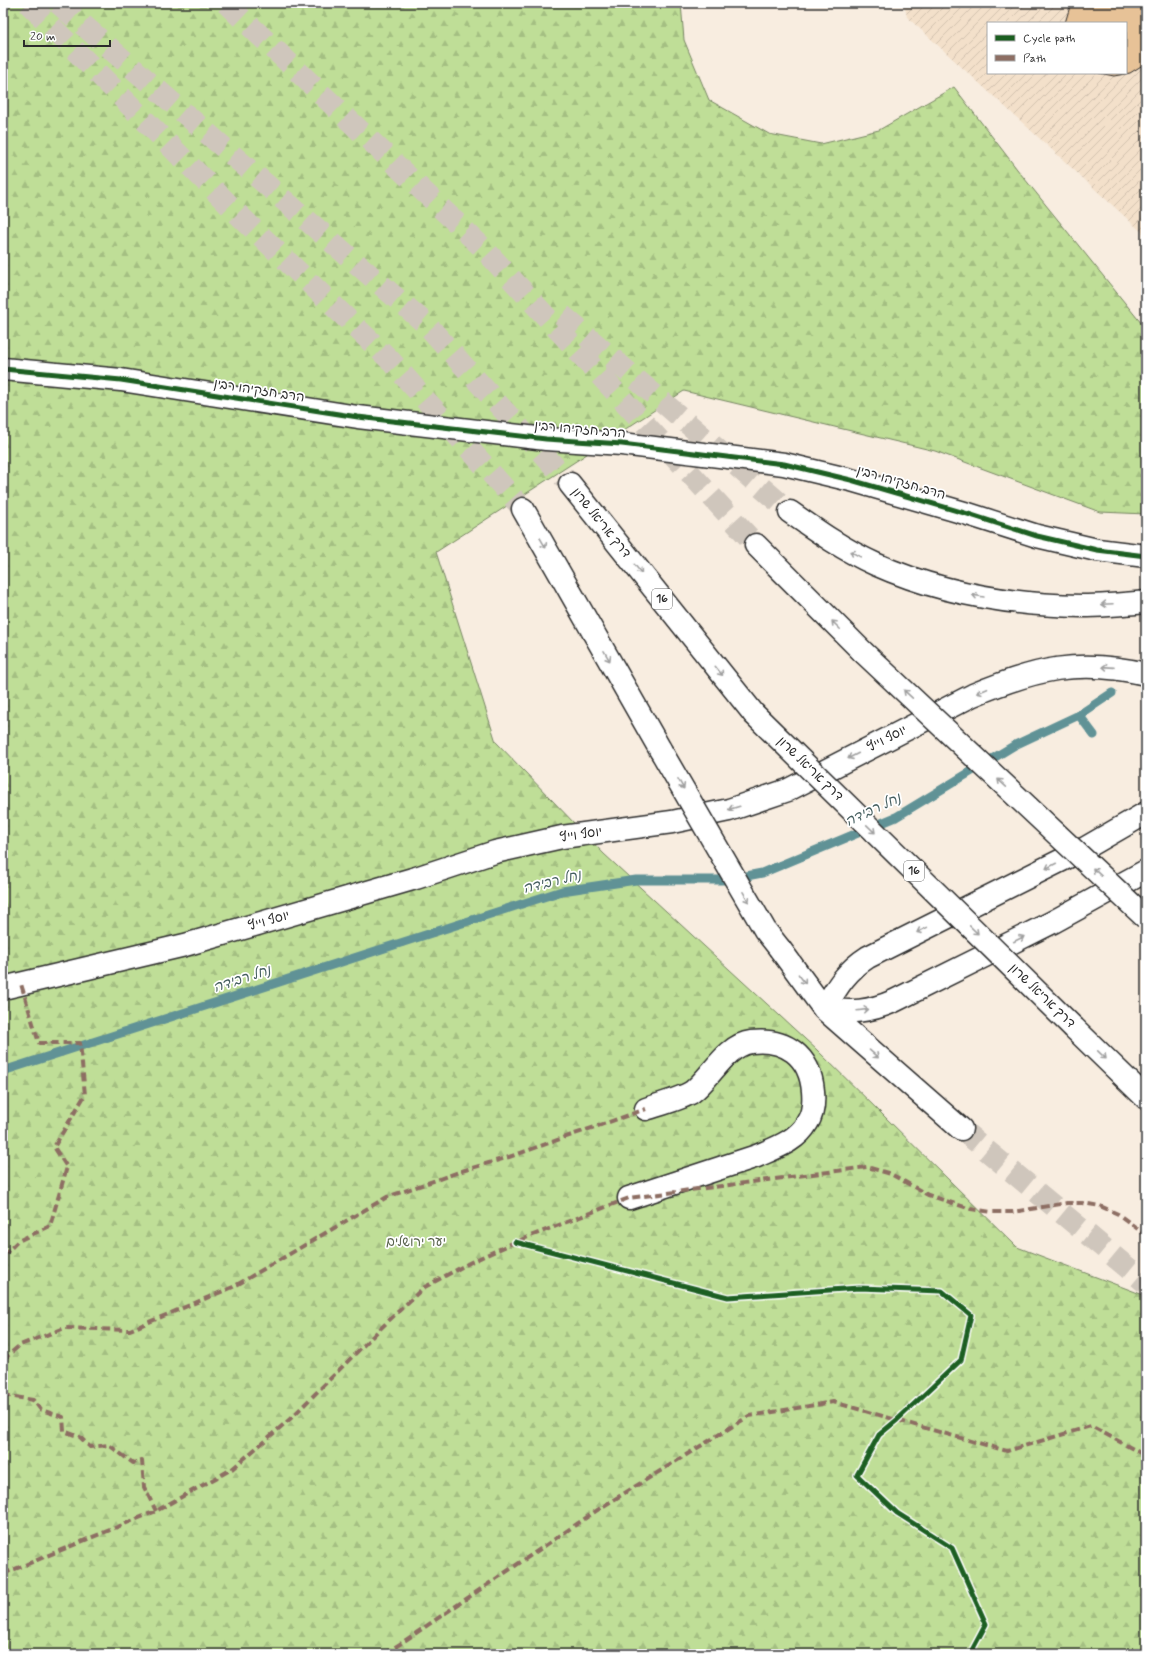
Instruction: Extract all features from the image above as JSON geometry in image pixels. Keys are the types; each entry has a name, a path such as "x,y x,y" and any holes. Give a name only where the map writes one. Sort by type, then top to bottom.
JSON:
{"main road":[{"name":"הרב חזקיהו רבין","path":"3,369 121,380 358,417 546,439 622,444 784,464 851,480 1037,536 1097,550 1146,556"},
{"name":"דרך אריאל שרון","path":"570,484 754,714 1146,1098"},
{"path":"523,509 765,930 824,1009 961,1129"},
{"path":"790,512 825,537 875,564 924,583 975,596 1025,603 1083,606 1146,602"},
{"path":"756,544 863,652 1146,918"},
{"name":"יוסף וייץ","path":"3,988 185,945 408,880 495,852 527,844 672,822 729,810 749,804 788,790 973,694 1034,672 1061,667 1092,666 1125,668 1146,674"},
{"path":"824,1009 846,975 857,964 868,957 1082,850 1146,813"},
{"path":"824,1009 842,1012 859,1011 877,1008 894,1001 1053,922 1146,871"},
{"path":"629,1198 777,1148 796,1136 807,1124 812,1113 814,1100 812,1082 808,1068 800,1056 777,1042 762,1041 749,1042 741,1045 730,1053 692,1092 646,1109"}],"shaded area":[{"path":"904,3 1146,3 1146,236 907,17"}],"green space":[{"name":"יער ירושלים","path":"3,3 681,3 684,40 709,100 769,134 821,144 879,130 954,87 1020,173 1146,329 1146,514 1100,512 935,451 684,391 436,552 496,742 604,854 817,1050 1017,1247 1146,1296 1146,1654 3,1654"}],"building":[{"path":"1071,3 1146,3 1146,63 1127,74 1127,22 1065,22"},
{"path":"1104,74 1125,74 1114,76"}],"waterway":[{"name":"נחל רבידה","path":"3,1071 562,891 636,880 726,880 762,873 896,817 1015,745 1079,715 1112,693"},
{"path":"1079,715 1094,735"}],"tunnel":[{"path":"28,3 241,217 389,359 523,509"},
{"path":"58,3 426,324 570,484"},
{"path":"226,3 484,249 756,545"},
{"path":"562,315 790,512"},
{"path":"961,1129 1146,1283"}],"marked path":[{"path":"3,1256 18,1241 50,1226 67,1167 54,1147 85,1095 80,1043 39,1043 21,984"},
{"path":"3,1360 20,1345 65,1328 130,1330 233,1287 387,1197 465,1170 509,1157 646,1109"},
{"path":"3,1574 156,1511 232,1469 290,1419 423,1288 471,1262 515,1242 629,1198 867,1167 891,1174 928,1195 971,1209 992,1212 1013,1212 1067,1203 1082,1203 1100,1206 1118,1214 1146,1235"},
{"path":"3,1395 33,1400 41,1410 63,1417 64,1431 80,1437 90,1447 109,1445 133,1463 142,1461 144,1487 156,1511"},
{"path":"385,1654 602,1507 749,1416 833,1402 1007,1451 1091,1426 1146,1456"}],"cycle path":[{"path":"3,369 121,380 358,417 546,439 622,444 784,464 851,480 1037,536 1097,550 1146,556"},
{"path":"515,1242 728,1297 859,1288 942,1291 971,1315 961,1360 879,1435 857,1475 897,1513 952,1548 986,1624 970,1654"}]}
